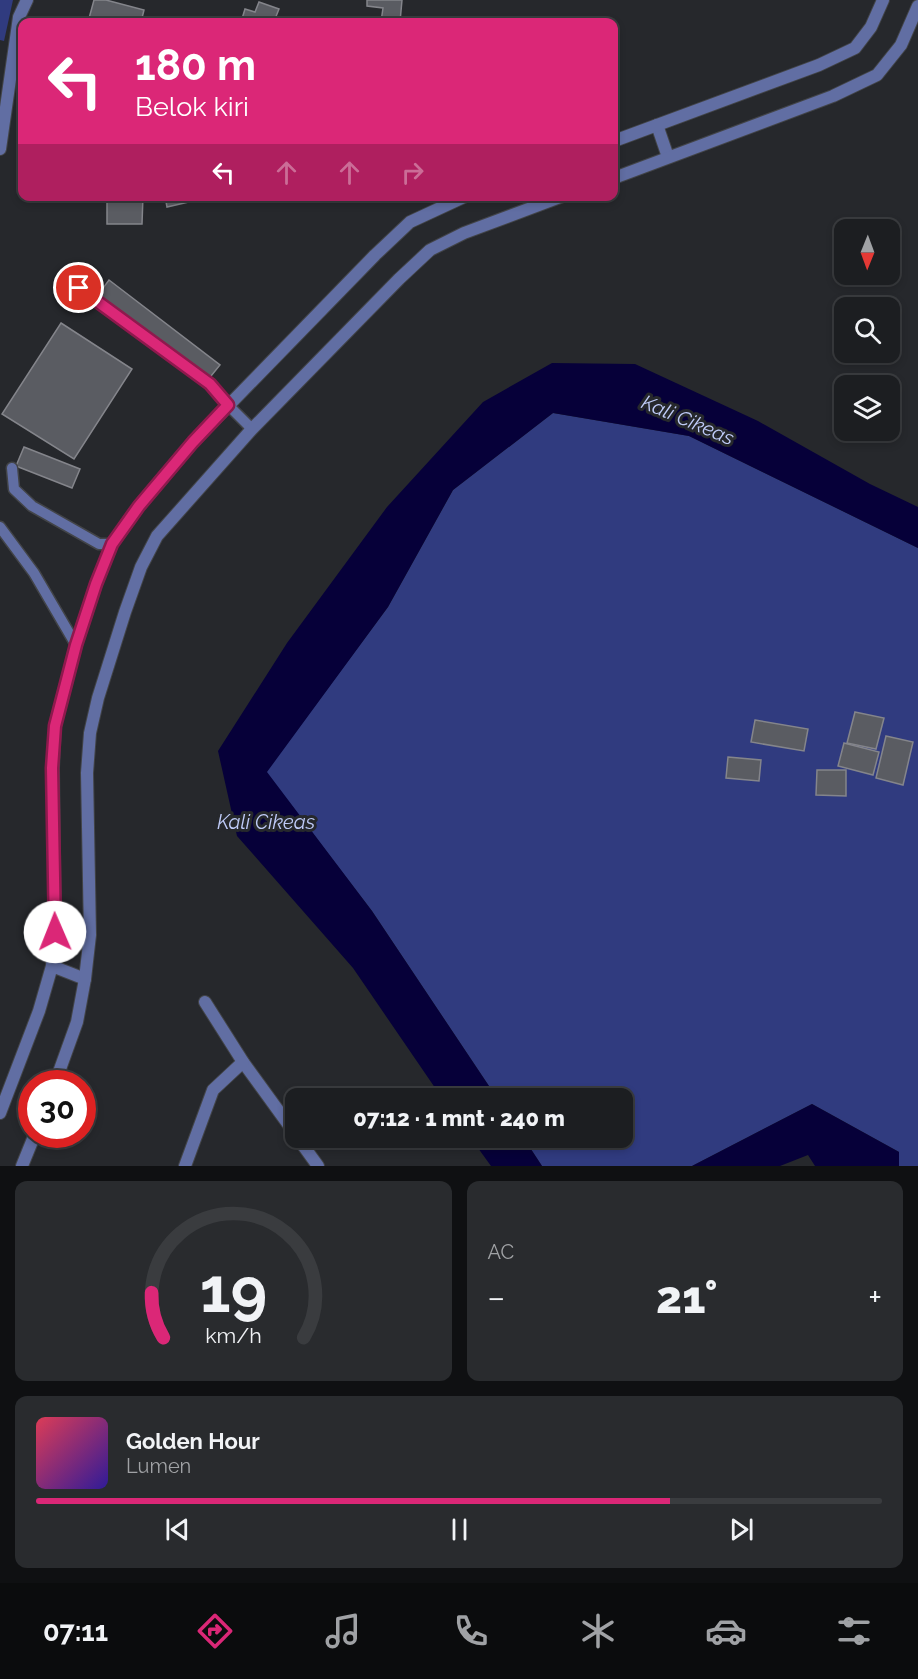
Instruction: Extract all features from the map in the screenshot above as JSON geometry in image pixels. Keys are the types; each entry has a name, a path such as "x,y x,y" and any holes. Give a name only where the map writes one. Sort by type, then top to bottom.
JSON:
{"street":[{"path":"19,18 27,0"},
{"path":"618,140 819,65 855,48 871,27 884,0"},
{"path":"618,176 833,96 877,75 901,45 918,6"},
{"path":"0,149 18,24"},
{"path":"657,125 668,157"},
{"path":"0,1113 39,1011 52,966 55,932 52,768 55,726 76,645 112,544 139,506 193,442 375,255 410,222 455,201"},
{"path":"59,1070 76,1022 85,979 90,935 87,773 90,733 98,698 136,578 157,536 252,429 430,250 464,233 550,201"},
{"path":"52,966 85,979"},
{"path":"205,1002 243,1062 285,1121"},
{"path":"185,1166 213,1090 243,1062"},
{"path":"22,1166 29,1148"},
{"path":"305,1148 318,1166"}],"lane":[{"path":"79,288 210,384 252,429"},
{"path":"12,468 14,489 32,506 99,544 112,544"},
{"path":"0,526 34,573 76,645"}],"shaded area":[{"path":"0,0 13,0 4,41 0,40"},
{"path":"553,413 689,436 918,548 918,1166 899,1166 899,1152 812,1104 692,1166 542,1166 530,1148 633,1148 633,1088 490,1088 372,911 266,772 388,607 453,490"}],"water":[{"name":"Kali Cikeas","path":"552,363 635,364 758,421 870,484 918,507 918,548 689,436 553,413 453,490 388,607 267,772 372,911 490,1088 435,1088 353,968 237,836 218,751 287,643 387,507 483,402"},
{"path":"812,1104 899,1152 899,1166 815,1166 808,1155 780,1166 692,1166"},
{"path":"478,1148 530,1148 542,1166 491,1166"}],"building":[{"path":"94,0 106,0 144,10 142,18 89,18"},
{"path":"367,0 402,0 400,18 382,18 383,8 367,6"},
{"path":"259,2 279,9 275,18 242,18 245,9 255,12"},
{"path":"107,201 143,201 142,224 107,224"},
{"path":"166,201 189,201 189,202 167,207"},
{"path":"109,280 220,365 207,381 97,296"},
{"path":"61,323 132,369 74,459 2,414"},
{"path":"24,447 80,469 72,488 16,466"},
{"path":"855,712 884,718 876,749 847,743"},
{"path":"755,720 808,729 804,751 751,742"},
{"path":"886,736 913,742 903,785 876,778"},
{"path":"844,743 879,752 873,775 838,766"},
{"path":"728,757 761,760 759,781 726,778"},
{"path":"817,770 846,770 846,796 816,795"}],"route":[{"path":"55,932 52,768 55,726 76,645 96,584 112,544 139,506 228,405 210,384 79,288"}]}
